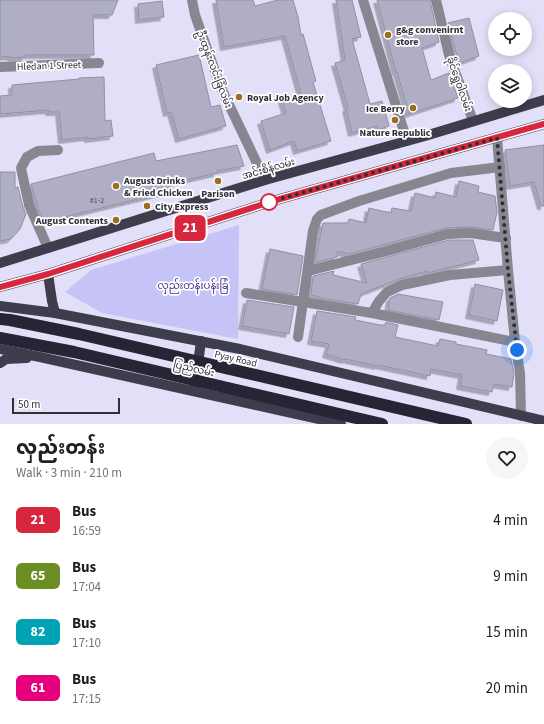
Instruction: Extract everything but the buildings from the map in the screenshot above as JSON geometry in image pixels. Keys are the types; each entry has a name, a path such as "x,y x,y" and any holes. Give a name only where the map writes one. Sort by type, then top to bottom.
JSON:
{"highway":[{"name":"Pyay Road","path":"0,319 79,334 466,424"},
{"name":"ပြည်လမ်း","path":"0,338 74,352 382,424"}],"main road":[{"name":"အင်းစိန်လမ်း","path":"0,263 265,180 407,141 544,100"},
{"path":"0,287 48,274 273,201 544,124"},
{"path":"48,274 55,313"},
{"path":"0,306 55,313 201,341 194,391"},
{"name":"Pyay Road","path":"201,341 544,422"},
{"path":"0,349 341,424"},
{"path":"0,363 6,359 40,357"}],"street":[{"name":"ဦးထွန်းလင်းခြံလမ်း","path":"192,0 194,15 221,88 265,180"},
{"path":"363,0 407,141"},
{"name":"ခိုင်ရွှေဝါလမ်း","path":"436,0 449,55 473,121"},
{"name":"Hledan 1 Street","path":"0,67 98,63"},
{"path":"497,138 515,342 520,373 521,416"},
{"path":"48,248 29,205 21,168 27,157 38,151 58,150"},
{"path":"298,337 313,231 317,219 322,215 359,201 451,173 500,167"},
{"path":"308,271 448,234 470,233 506,238"},
{"path":"372,313 379,301 387,292 402,285 450,275 508,270"},
{"path":"246,293 372,313 515,342"}],"green space":[{"name":"လှည်းတန်းပန်းခြံ","path":"239,225 238,339 102,313 65,292 91,270"}],"bus line":[{"name":"21","path":"0,287 48,274 273,201 544,124"}],"place":[{"name":"g&g convenirnt store","path":"388,35"},
{"name":"Royal Job Agency","path":"239,97"},
{"name":"Ice Berry","path":"413,108"},
{"name":"Nature Republic","path":"395,120"},
{"name":"Parison","path":"218,181"},
{"name":"August Drinks & Fried Chicken","path":"116,186"},
{"name":"City Express","path":"147,206"},
{"name":"August Contents","path":"116,220"}],"route":[{"path":"269,202 497,138 508,270 517,350"}]}
